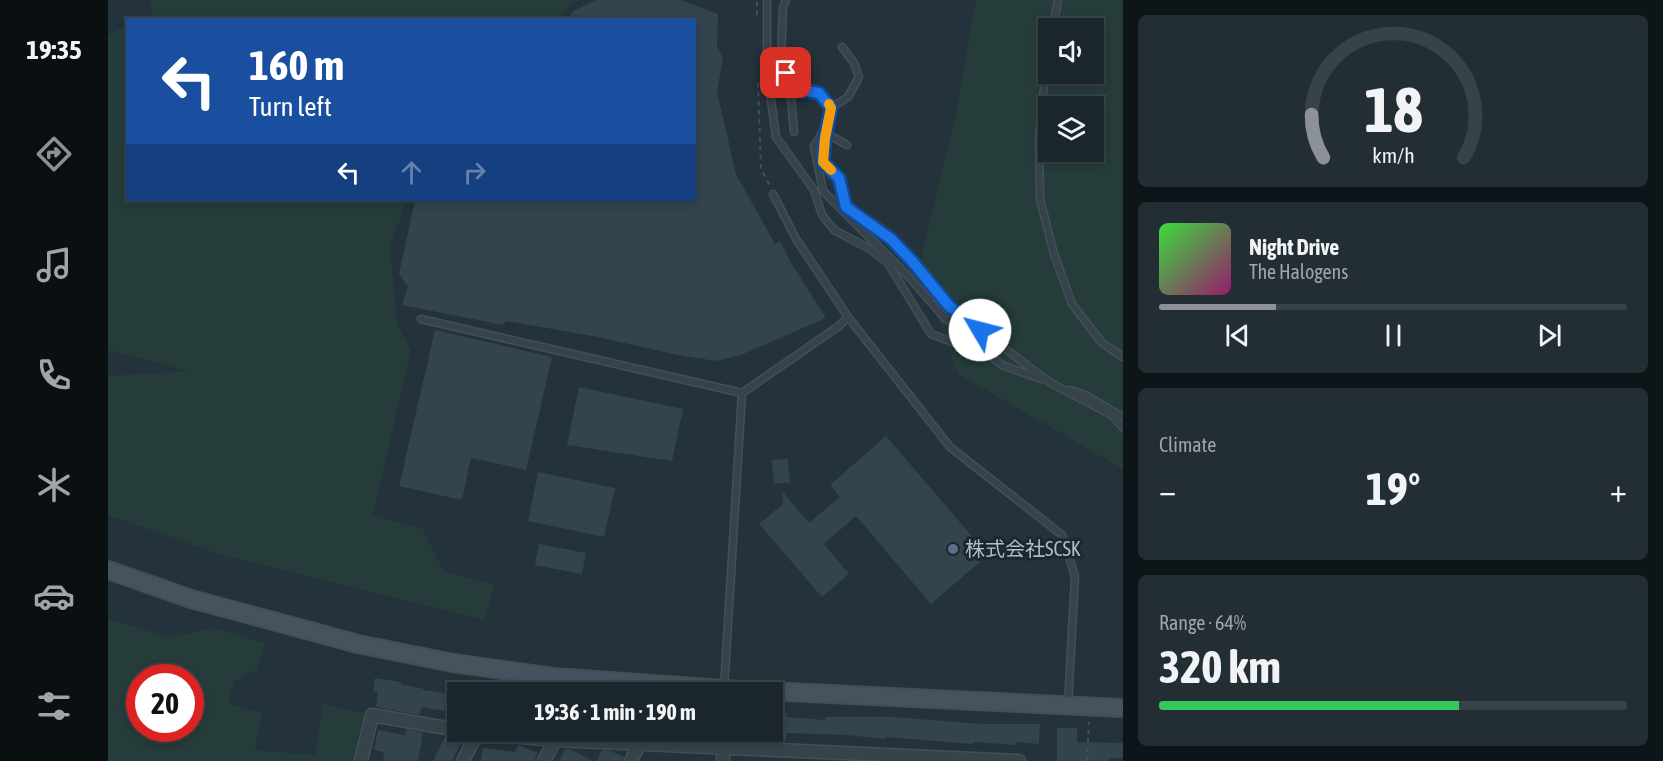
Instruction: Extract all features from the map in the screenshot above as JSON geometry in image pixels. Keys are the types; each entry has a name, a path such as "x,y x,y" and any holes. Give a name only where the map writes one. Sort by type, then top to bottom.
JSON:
{"street":[{"path":"108,570 191,599 358,644 443,661 553,677 614,682"},
{"path":"783,693 1123,708"},
{"path":"361,761 372,715 447,728"},
{"path":"463,761 470,742"},
{"path":"544,761 554,742"},
{"path":"612,742 723,747 795,756 1019,761"},
{"path":"723,742 723,761"},
{"path":"631,761 640,743"}],"lane":[{"path":"767,0 767,71 776,137 800,174 814,190 822,215 834,230 870,249 888,263 931,334 992,357"},
{"path":"786,0 783,7 781,58 790,88 794,132"},
{"path":"1055,18 1058,0"},
{"path":"842,47 854,63 859,77 849,97 831,108 823,162 839,178 846,207 891,239 949,306 1049,382 1112,415 1123,428"},
{"path":"1044,84 1039,135 1040,199 1054,254 1072,304 1102,343 1123,357"},
{"path":"790,88 819,93 831,108"},
{"path":"828,124 814,146 823,191 908,276 945,318 1002,365 1085,395 1123,417"},
{"path":"826,133 847,145"},
{"path":"773,194 796,239 848,317 950,447 1062,535 1076,576 1068,705"},
{"path":"421,319 742,393 839,326 848,317"},
{"path":"725,682 742,393"}],"path":[{"path":"757,0 757,23"},
{"path":"758,79 761,169 773,194"},
{"path":"1087,761 1089,706"}],"green space":[{"path":"150,0 581,0 569,6 562,18 143,18 152,15"},
{"path":"976,0 1123,0 1123,469 958,374 919,267 956,113"},
{"path":"126,26 126,201 407,201 390,246 397,324 411,350 373,515 423,529 444,572 494,584 485,620 224,556 108,515 108,376 187,371 108,350 108,35"},
{"path":"108,619 170,637 213,628 266,643 257,670 234,682 228,703 262,713 255,750 315,755 323,704 370,714 358,761 108,761"}],"building":[{"path":"596,0 681,0 718,14 717,47 723,58 717,92 736,174 775,244 780,241 826,318 741,355 716,361 598,337 506,321 503,325 402,305 408,286 399,274 415,201 696,201 696,18 570,18 573,11"},
{"path":"435,330 552,357 526,470 471,458 462,500 399,486"},
{"path":"579,387 683,409 672,461 567,445"},
{"path":"886,436 988,555 931,604 856,516 824,544 849,574 822,597 759,524 783,504 782,491 809,523 840,497 830,485"},
{"path":"788,459 790,482 774,484 772,460"},
{"path":"538,472 615,488 604,537 528,521"},
{"path":"539,544 586,553 582,574 535,565"},
{"path":"375,678 447,693 447,710 421,707 420,715 376,707 378,692 373,691"},
{"path":"783,713 788,713 787,717 825,720 825,717 893,717 981,724 1040,724 1039,744 973,742 973,744 787,733 786,739 783,739"},
{"path":"1057,728 1077,728 1077,742 1123,743 1123,758 1109,758 1109,761 1057,761"},
{"path":"406,729 423,733 418,761 383,761 384,752 374,750 378,730 405,735"},
{"path":"445,737 447,742 460,745 452,761 433,761"},
{"path":"518,745 538,753 534,761 481,761 483,748 515,752"},
{"path":"565,749 570,749 593,761 559,761"},
{"path":"602,750 624,757 623,761 597,761"}],"slow traffic":[{"path":"829,104 831,108 823,162 831,170"}],"place":[{"name":"株式会社SCSK","path":"953,549"}],"route":[{"path":"786,73 790,88 819,93 831,108 823,162 839,178 846,207 891,239 949,306 980,330"}]}
